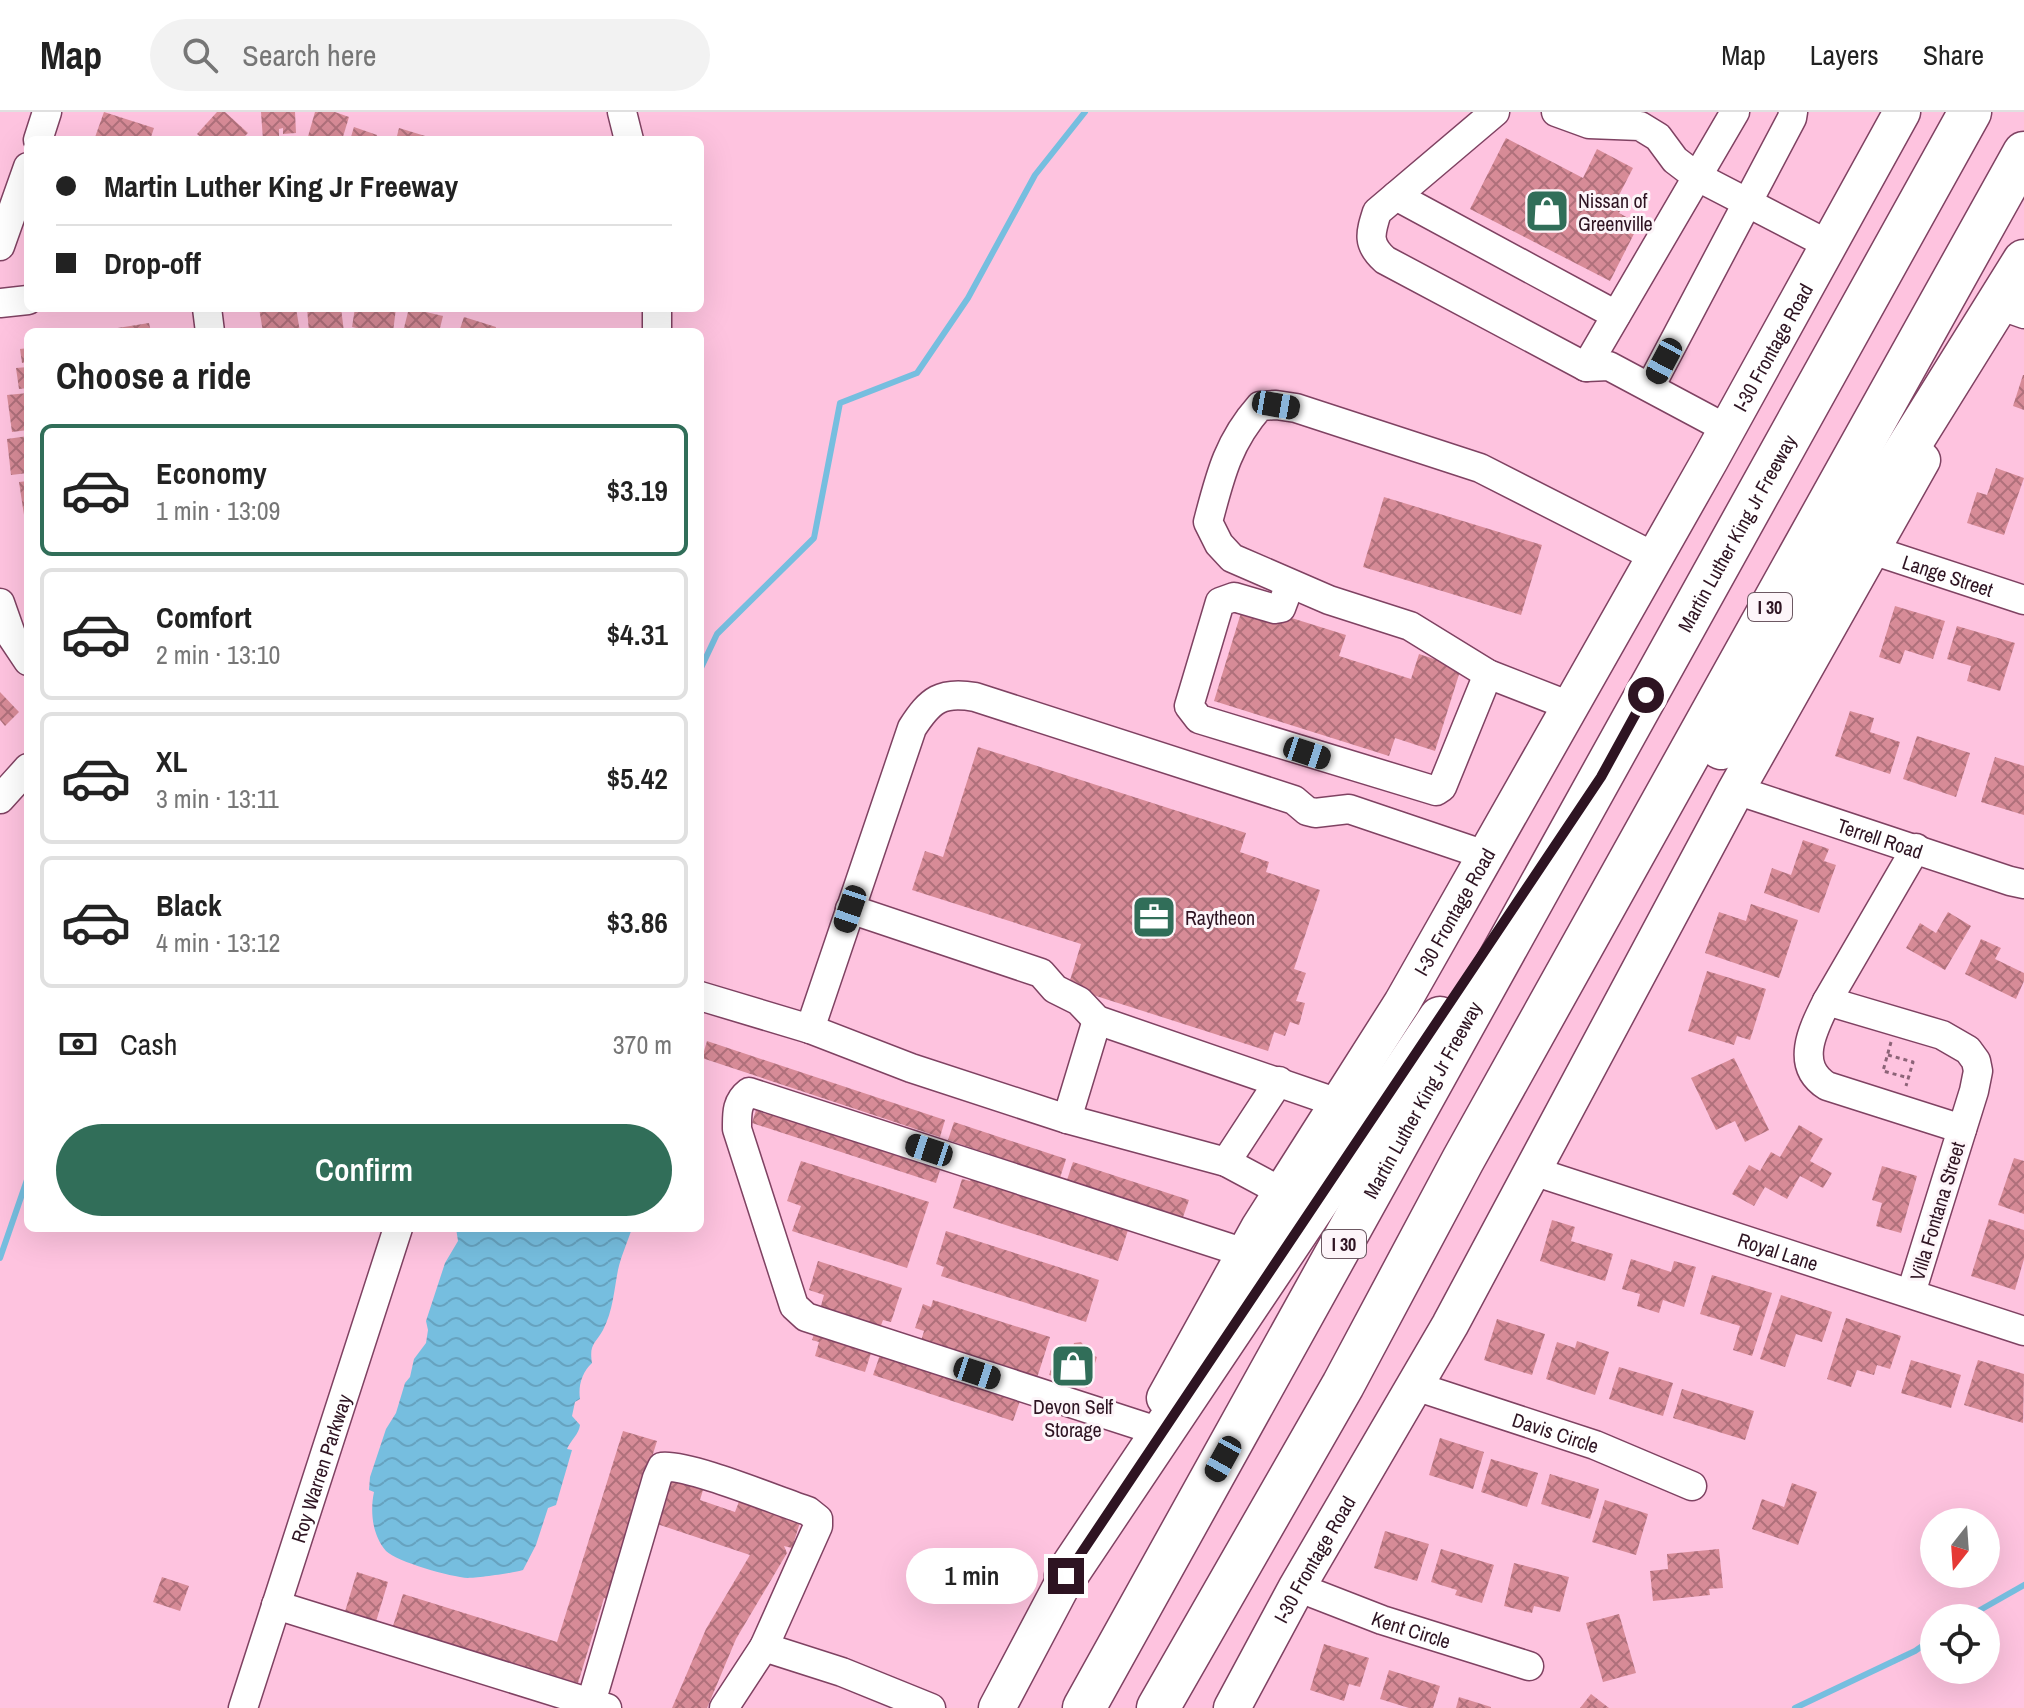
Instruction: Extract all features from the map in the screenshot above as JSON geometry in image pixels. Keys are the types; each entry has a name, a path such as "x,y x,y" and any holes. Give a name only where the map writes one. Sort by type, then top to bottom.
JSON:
{"highway":[{"name":"Martin Luther King Jr Freeway","path":"1084,1708 1970,112"},
{"name":"I 30","path":"1158,1708 1343,1385 1517,1061 2024,153"},
{"path":"1517,1061 1773,668 2024,261"},
{"path":"1066,1576 1601,777"}],"main road":[{"name":"I-30 Frontage Road","path":"997,1708 1066,1576 1245,1253 1402,1003 1727,429 1902,112"},
{"name":"I-30 Frontage Road","path":"1232,1708 1297,1587 1415,1386 1736,790 2018,300"}],"street":[{"path":"39,136 47,112"},
{"path":"622,112 628,136"},
{"path":"1495,112 1377,212 1371,233 1374,250 1385,260 1586,367 1609,366 1727,429"},
{"path":"1556,112 1589,124 1640,126 1658,137 1675,160 1696,176 1829,245"},
{"path":"1586,367 1735,112"},
{"path":"1650,387 1793,112"},
{"path":"0,246 24,178"},
{"path":"1396,196 1616,315"},
{"path":"0,303 24,300"},
{"path":"1570,706 1488,674 1410,626 1329,600 1232,558 1219,544 1208,522 1224,460 1249,418 1260,406 1296,408 1480,468 1655,557"},
{"name":"Lange Street","path":"1872,550 2024,600"},
{"path":"1290,584 1281,608 1234,597 1220,602 1189,706 1199,719 1430,792 1442,787 1488,674"},
{"path":"0,603 12,637 24,655"},
{"path":"810,1029 912,728 925,708 942,697 956,693 1294,800 1307,811 1349,809 1485,855"},
{"path":"0,799 24,772"},
{"name":"Terrell Road","path":"1736,790 2024,884"},
{"name":"Villa Fontana Street","path":"1916,848 1814,1026 1807,1059 1817,1080 1827,1086 1962,1129"},
{"path":"850,909 1041,973 1055,989 1079,1001 1097,1020 1338,1103"},
{"path":"704,997 810,1029 911,1068 1067,1119 1226,1162 1282,1192"},
{"name":"Villa Fontana Street","path":"1827,1001 1942,1035 1968,1050 1976,1061 1978,1071 1974,1091 1911,1293"},
{"path":"1067,1119 1097,1020"},
{"path":"1226,1162 1279,1081"},
{"path":"1148,1428 806,1317 794,1306 737,1129 737,1110 742,1098 749,1092 1245,1253"},
{"name":"Royal Lane","path":"1533,1171 2024,1331"},
{"name":"Roy Warren Parkway","path":"243,1708 397,1232"},
{"name":"Davis Circle","path":"1415,1386 1595,1445 1692,1486"},
{"path":"276,1605 599,1706 652,1493 662,1467 670,1466 808,1511 818,1519 818,1526 764,1647 724,1708"},
{"name":"Kent Circle","path":"1297,1587 1382,1620 1529,1666"},
{"path":"764,1647 842,1672 931,1708"}],"path":[{"path":"1897,1023 1883,1071 1909,1078"},
{"path":"1888,1055 1913,1062 1900,1109"}],"water":[{"path":"457,1232 631,1232 619,1265 609,1315 592,1348 592,1363 582,1380 580,1399 575,1402 572,1416 580,1425 567,1449 572,1450 556,1505 548,1508 536,1545 523,1570 468,1578 425,1568 386,1551 375,1530 372,1515 374,1492 369,1490 370,1477 386,1429 396,1413 414,1359 426,1343 426,1321 445,1263 458,1241"}],"building":[{"path":"104,112 154,128 151,136 95,136"},
{"path":"217,112 225,112 248,133 245,136 197,134"},
{"path":"261,112 295,112 296,133 283,134 283,128 279,129 279,136 263,136"},
{"path":"315,112 335,112 349,117 343,136 308,136"},
{"path":"354,127 377,135 377,136 351,136"},
{"path":"399,128 425,136 397,136"},
{"name":"Nissan of Greenville","path":"1506,138 1583,178 1597,149 1633,168 1617,199 1624,203 1619,213 1639,224 1610,281 1470,209"},
{"path":"260,312 297,312 299,328 262,328"},
{"path":"307,312 342,312 344,328 309,328"},
{"path":"354,312 396,312 394,328 352,327"},
{"path":"408,312 443,316 440,328 404,328"},
{"path":"464,317 496,327 496,328 460,328"},
{"path":"149,323 150,328 118,328"},
{"path":"24,348 24,363 22,363 20,349"},
{"path":"24,367 24,388 19,389 16,368"},
{"path":"2024,375 2024,410 2013,406"},
{"path":"24,393 24,430 12,432 7,395"},
{"path":"24,437 24,473 11,475 7,439"},
{"path":"1996,468 2024,478 2004,535 1967,523 1977,492 1987,495"},
{"path":"24,481 24,515 19,482"},
{"path":"1384,497 1542,545 1521,615 1363,567"},
{"path":"1244,603 1346,635 1339,656 1411,679 1419,654 1461,668 1435,751 1395,738 1389,756 1214,701"},
{"path":"1895,606 1945,621 1933,659 1905,650 1900,664 1879,657"},
{"path":"1957,626 2015,643 2000,691 1967,681 1971,666 1947,659"},
{"path":"0,692 19,712 5,726 0,720"},
{"path":"1850,711 1874,718 1870,732 1900,742 1890,774 1835,756"},
{"path":"1917,736 1970,753 1956,797 1903,779"},
{"name":"Raytheon","path":"978,747 1246,833 1240,852 1269,862 1266,872 1320,890 1294,969 1306,973 1296,1001 1305,1003 1299,1025 1290,1022 1285,1036 1274,1032 1268,1051 1068,987 1081,944 912,890 925,851 943,857"},
{"path":"1995,757 2024,766 2024,815 1981,802"},
{"path":"1803,840 1829,849 1824,861 1836,865 1819,913 1764,893 1772,868 1791,875"},
{"path":"1751,904 1798,920 1779,978 1705,953 1719,912 1746,921"},
{"path":"1948,912 1971,926 1945,970 1906,948 1920,923 1936,933"},
{"path":"1981,939 2001,948 1995,959 2024,973 2016,999 1965,974"},
{"path":"1707,971 1766,989 1750,1040 1737,1036 1734,1045 1688,1031"},
{"path":"707,1041 945,1120 940,1137 704,1059"},
{"path":"1734,1058 1769,1130 1745,1142 1735,1121 1716,1130 1691,1078"},
{"path":"769,1106 934,1159 931,1167 940,1170 936,1183 752,1123 756,1110 766,1114"},
{"path":"954,1122 1066,1159 1060,1178 948,1140"},
{"path":"1799,1125 1823,1139 1810,1161 1832,1173 1823,1188 1800,1176 1787,1199 1765,1187 1754,1206 1732,1194 1749,1165 1760,1171 1771,1152 1780,1157"},
{"path":"2014,1158 2024,1161 2024,1214 1998,1205"},
{"path":"801,1161 929,1202 907,1268 792,1231 801,1206 787,1201"},
{"path":"1073,1162 1189,1200 1183,1217 1067,1180"},
{"path":"1882,1166 1917,1176 1901,1233 1876,1226 1882,1203 1872,1200"},
{"path":"973,1173 1130,1224 1118,1261 953,1208 962,1179 970,1181"},
{"path":"1989,1219 2024,1230 2024,1259 2015,1290 1971,1276"},
{"path":"1552,1220 1575,1227 1571,1241 1613,1254 1605,1281 1540,1261"},
{"path":"946,1231 1099,1280 1086,1322 941,1276 944,1267 936,1264"},
{"path":"1631,1259 1671,1272 1674,1261 1696,1267 1684,1307 1663,1300 1659,1313 1637,1306 1640,1294 1622,1289"},
{"path":"818,1261 902,1288 891,1322 883,1320 880,1328 820,1309 824,1295 809,1290"},
{"path":"1712,1275 1772,1293 1752,1356 1733,1350 1740,1326 1700,1314"},
{"path":"1781,1295 1832,1312 1822,1342 1796,1334 1785,1367 1760,1359"},
{"path":"933,1300 1050,1337 1037,1378 921,1341 924,1331 915,1328 923,1304 931,1307"},
{"path":"1846,1318 1901,1336 1890,1369 1877,1365 1874,1375 1857,1370 1851,1387 1827,1379"},
{"path":"1497,1319 1545,1334 1532,1375 1484,1360"},
{"path":"815,1331 872,1350 865,1372 815,1356 819,1342 812,1340"},
{"path":"1577,1341 1609,1352 1595,1395 1546,1379 1557,1342 1575,1348"},
{"name":"Devon Self Storage","path":"1081,1342 1086,1348 1085,1352 1097,1357 1087,1388 1070,1382 1063,1386 1056,1381 1057,1377 1049,1375 1060,1344 1073,1348 1074,1343"},
{"path":"880,1355 1020,1401 1013,1421 873,1375"},
{"path":"1911,1360 1961,1375 1951,1408 1901,1393"},
{"path":"1978,1360 2024,1374 2023,1423 1964,1405"},
{"path":"1619,1367 1673,1383 1663,1416 1609,1399"},
{"path":"1682,1389 1754,1411 1745,1440 1673,1418"},
{"path":"623,1431 657,1441 652,1457 659,1459 613,1601 604,1598 578,1683 393,1626 403,1594 557,1642"},
{"path":"1440,1438 1484,1452 1473,1489 1429,1475"},
{"path":"1491,1459 1538,1473 1527,1507 1481,1492"},
{"path":"1550,1474 1599,1489 1590,1519 1541,1504"},
{"path":"672,1479 703,1490 700,1500 735,1512 740,1499 801,1519 792,1548 784,1546 787,1553 736,1639 707,1708 672,1708 706,1629 750,1555 657,1524"},
{"path":"1792,1483 1817,1492 1798,1545 1752,1529 1762,1499 1784,1507"},
{"path":"1605,1500 1648,1514 1636,1555 1592,1542"},
{"path":"1385,1531 1429,1544 1417,1581 1374,1568"},
{"path":"1441,1549 1494,1565 1482,1603 1455,1595 1457,1590 1431,1582"},
{"path":"1719,1549 1723,1588 1709,1589 1710,1595 1653,1601 1650,1571 1668,1569 1667,1554"},
{"path":"1514,1563 1569,1577 1560,1612 1534,1606 1532,1613 1504,1606"},
{"path":"357,1572 388,1582 375,1625 344,1615"},
{"path":"162,1577 189,1586 180,1611 153,1602"},
{"path":"1619,1614 1636,1673 1603,1682 1586,1623"},
{"path":"1324,1644 1369,1658 1360,1687 1349,1684 1344,1701 1310,1690"},
{"path":"1389,1670 1440,1686 1433,1708 1409,1708 1380,1699"},
{"path":"1591,1694 1609,1708 1580,1708"},
{"path":"1459,1697 1491,1707 1491,1708 1456,1708"}],"waterway":[{"path":"704,662 717,634 814,538 840,403 917,373 968,298 1035,175 1085,112"},
{"path":"0,1258 24,1189"},
{"path":"1991,1604 2024,1585"},
{"path":"1795,1708 1920,1648"}],"place":[{"name":"Nissan of Greenville","path":"1547,211"},
{"name":"Raytheon","path":"1154,917"},
{"name":"Devon Self Storage","path":"1073,1366"}],"route":[{"path":"1066,1576 1601,777 1646,695"}]}
